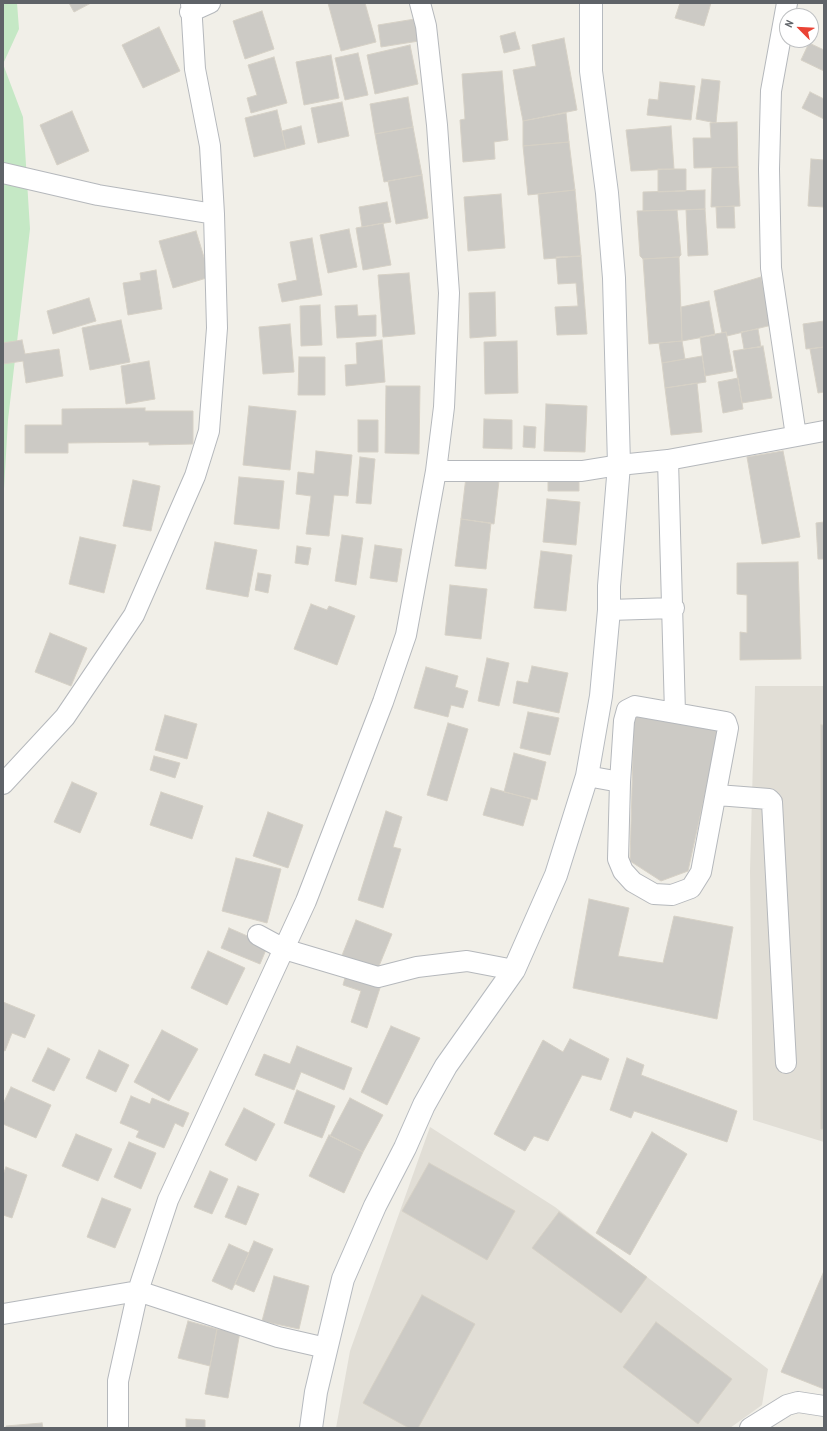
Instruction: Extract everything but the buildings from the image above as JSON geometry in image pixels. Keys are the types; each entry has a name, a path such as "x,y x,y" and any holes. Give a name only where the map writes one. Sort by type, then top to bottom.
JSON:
{"main road":[{"path":"312,1428 316,1392 343,1278 375,1206 405,1148 424,1105 446,1066 514,970 556,875 587,776 601,696 610,610 609,586 619,465 614,278 607,193 591,71 591,3"}],"street":[{"path":"3,784 64,717 134,615 195,476 209,431 217,328 214,214 210,146 195,69 191,8 210,3"},
{"path":"118,1428 118,1381 138,1291 168,1200 216,1093 306,901 383,702 406,635 436,471 444,407 449,293 437,125 426,26 420,3"},
{"path":"787,3 770,91 769,168 771,261 783,354 796,436"},
{"path":"3,173 98,195 214,214"},
{"path":"436,471 582,471 619,465 668,460 824,431"},
{"path":"668,460 674,608 675,713"},
{"path":"610,610 674,608"},
{"path":"635,706 675,713 726,722 728,725 717,795 701,872 691,888 672,895 654,894 633,882 623,871 618,859 620,782 624,721 628,710 635,706"},
{"path":"587,776 620,782"},
{"path":"717,795 769,799 772,802 786,1063"},
{"path":"258,935 284,949 378,977 417,967 467,961 514,970"},
{"path":"3,1314 138,1291 278,1337 326,1348"},
{"path":"750,1428 787,1405 798,1402 824,1406"}],"shaded area":[{"path":"755,686 824,686 824,1142 753,1120 750,871"},
{"path":"430,1127 555,1207 768,1369 762,1405 730,1428 336,1428 350,1351"}],"green space":[{"path":"3,3 17,3 19,29 3,64"},
{"path":"3,64 23,117 30,229 8,420 3,506"}]}
